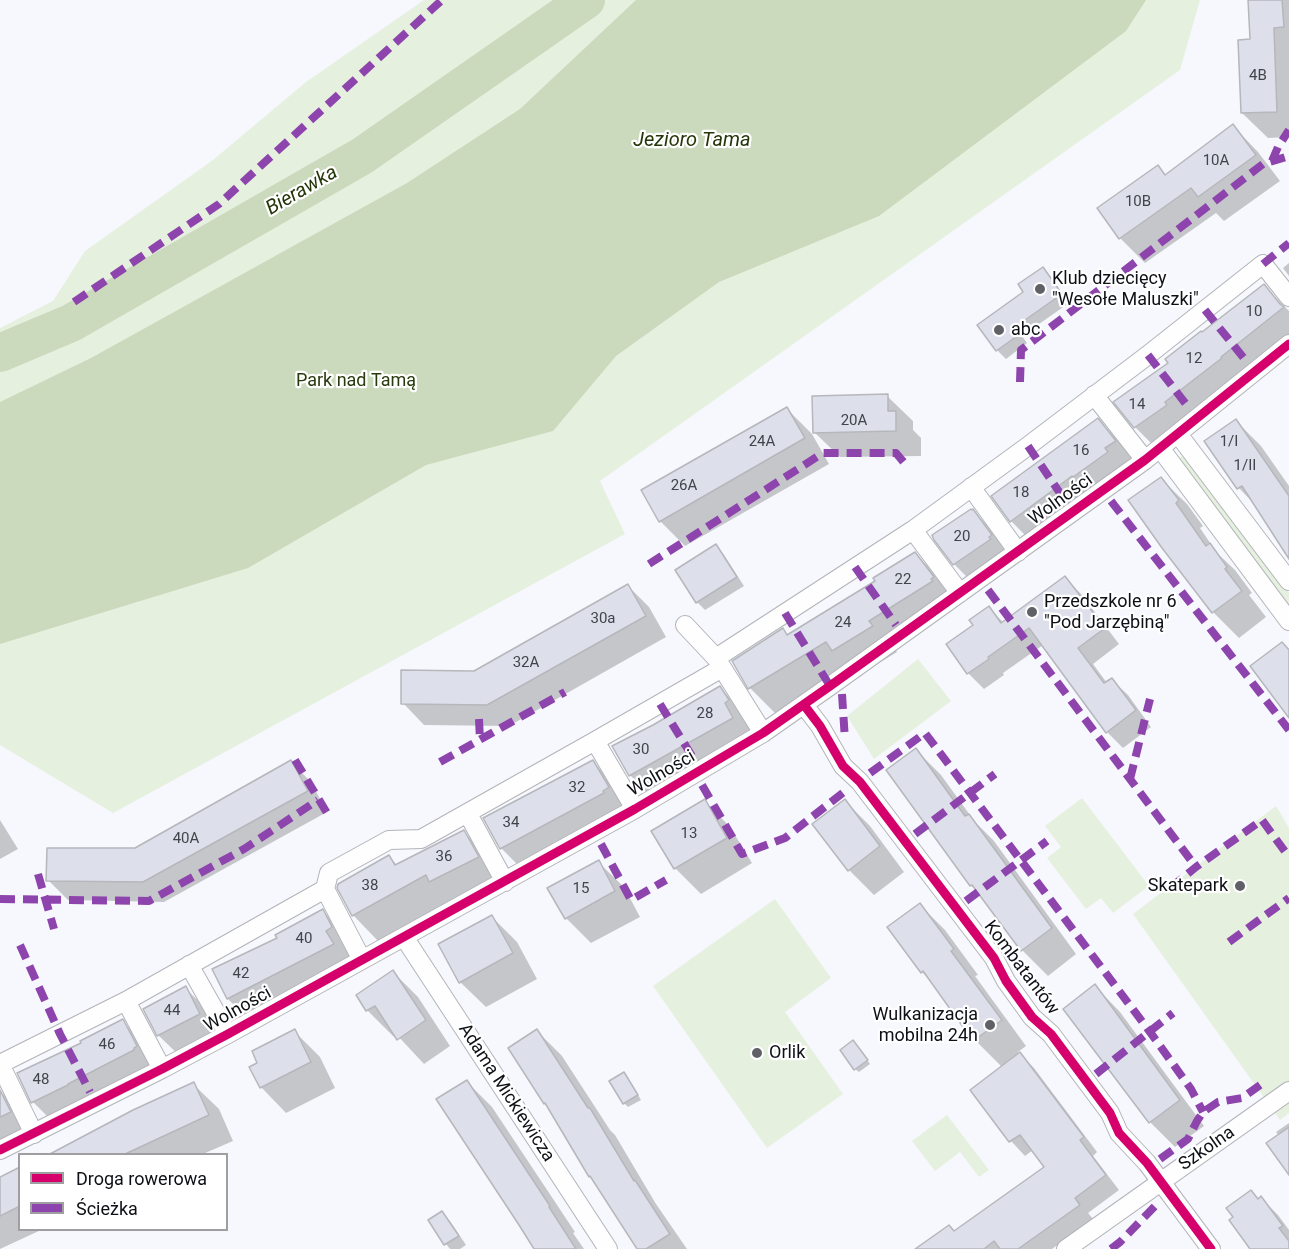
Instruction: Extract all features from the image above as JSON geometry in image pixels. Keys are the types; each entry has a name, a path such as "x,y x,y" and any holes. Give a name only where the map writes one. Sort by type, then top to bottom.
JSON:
{"street":[{"path":"362,960 325,889 329,873 389,840 420,839 468,814 596,741 719,663 913,530 1148,355 1263,264 1289,297"},
{"name":"Wolności","path":"0,1150 228,1034 635,809 763,733 1145,460 1289,344"},
{"path":"1094,395 1145,460"},
{"path":"1178,434 1289,581"},
{"path":"1160,448 1289,621"},
{"path":"971,487 1018,552"},
{"path":"913,530 960,594"},
{"path":"685,625 719,663 763,733"},
{"name":"Kombatantów","path":"804,705 820,726 843,766 860,782 994,958 1006,981 1032,1017 1051,1034 1110,1113 1119,1133 1137,1150 1211,1249"},
{"name":"Wolności","path":"596,741 635,809"},
{"path":"468,814 504,882"},
{"path":"34,1134 0,1064 126,1001 325,889"},
{"name":"Adama Mickiewicza","path":"404,937 608,1249"},
{"path":"189,965 228,1034"},
{"path":"126,1001 162,1069"},
{"name":"Szkolna","path":"1066,1249 1289,1091"}],"green space":[{"name":"Park nad Tamą","path":"424,0 1200,0 1180,70 600,481 625,534 113,813 0,745 0,328 53,301 85,251 213,160 306,82"},
{"path":"1184,455 1289,593 1289,610 1178,460"},
{"path":"918,659 951,701 874,759 847,716"},
{"path":"1082,798 1149,886 1113,913 1101,898 1086,909 1047,858 1061,847 1045,826"},
{"path":"1276,806 1289,828 1289,1113 1280,1120 1133,914"},
{"name":"Orlik","path":"775,899 831,978 785,1012 843,1094 767,1148 653,986"},
{"path":"947,1115 989,1170 979,1177 960,1152 935,1171 912,1141"}],"water":[{"name":"Jezioro Tama","path":"636,0 1146,0 1126,31 879,216 719,282 616,356 553,431 426,465 248,568 0,644 0,402 91,358 407,183 520,109"}],"building":[{"path":"1248,0 1282,0 1284,27 1274,28 1277,112 1241,113 1238,40 1250,39"},
{"path":"1233,124 1256,155 1198,197 1191,188 1119,239 1097,208 1158,165 1165,175"},
{"path":"1043,267 1062,294 1015,327 1020,334 996,351 977,325 1023,292 1018,284"},
{"path":"1264,284 1284,307 1165,402 1167,405 1134,428 1113,402 1168,363 1165,359"},
{"path":"888,394 888,411 896,411 896,431 813,433 812,396"},
{"path":"787,407 805,438 659,522 641,490"},
{"path":"1098,418 1116,441 1105,448 1108,452 1010,522 991,496"},
{"path":"1236,419 1289,496 1289,559 1242,486 1237,489 1204,441"},
{"path":"1161,477 1179,500 1176,503 1206,546 1210,543 1227,567 1225,569 1242,591 1212,613 1128,500"},
{"path":"971,509 992,535 989,537 991,539 953,565 932,535"},
{"path":"716,544 737,577 696,603 675,570"},
{"path":"915,552 934,577 931,579 933,581 869,621 873,626 832,651 826,642 748,689 732,661 783,628 787,635 875,581 873,578"},
{"name":"Przedszkole nr 6 \"Pod Jarzębiną\"","path":"1065,576 1105,628 1078,648 1104,683 1112,678 1136,710 1106,733 1029,628 967,674 946,644 973,625 969,620 989,606 1001,623"},
{"path":"628,584 646,616 487,705 401,704 401,670 474,671"},
{"path":"1282,642 1289,650 1289,718 1250,666"},
{"path":"720,686 729,700 725,703 733,718 629,776 612,746"},
{"path":"916,748 965,816 969,814 1052,928 1021,951 972,885 970,886 886,770"},
{"path":"291,760 308,791 143,882 46,881 47,848 135,848"},
{"path":"593,760 609,787 603,791 604,793 500,849 483,818"},
{"path":"705,799 727,838 674,869 651,831"},
{"path":"845,799 880,846 848,871 812,824"},
{"path":"464,830 479,857 429,882 426,875 352,916 337,888 338,884 389,855 395,865"},
{"path":"599,860 615,891 565,919 547,888"},
{"path":"920,903 954,949 951,951 1002,1020 973,1041 923,971 921,973 887,927"},
{"path":"323,909 332,927 326,931 334,944 227,999 212,969 277,938 275,935"},
{"path":"492,915 513,953 459,983 438,944"},
{"path":"393,970 426,1020 397,1040 375,1006 366,1011 356,995"},
{"path":"1095,984 1180,1100 1149,1123 1063,1009"},
{"path":"186,986 200,1014 157,1036 143,1009"},
{"path":"123,1019 137,1046 134,1050 31,1103 17,1073 81,1043 80,1041"},
{"path":"295,1029 311,1062 260,1088 249,1067 257,1063 252,1051"},
{"path":"537,1029 670,1234 646,1249 637,1249 508,1048"},
{"path":"853,1040 868,1060 854,1070 840,1050"},
{"path":"1020,1052 1084,1137 1080,1140 1106,1175 1075,1198 1080,1205 1018,1249 1000,1249 994,1241 984,1249 915,1249 949,1225 954,1231 1044,1167 1020,1135 1009,1142 970,1090"},
{"path":"624,1072 638,1095 623,1104 609,1081"},
{"path":"467,1080 576,1249 534,1249 436,1099"},
{"path":"194,1082 209,1115 127,1153 52,1153 133,1110"},
{"path":"0,1090 11,1112 0,1117"},
{"path":"1289,1127 1289,1175 1266,1143"},
{"path":"18,1168 18,1207 0,1216 0,1177"},
{"path":"1251,1190 1258,1199 1261,1196 1283,1226 1279,1228 1289,1241 1289,1249 1250,1249 1229,1220 1233,1217 1226,1208"},
{"path":"442,1211 459,1236 444,1245 428,1220"}],"waterway":[{"name":"Bierawka","path":"0,353 71,323 362,156 586,0"}],"marked path":[{"path":"74,302 219,204 442,0"},
{"path":"1272,161 1289,130"},
{"path":"1020,382 1021,350 1263,164 1289,156"},
{"path":"1263,264 1289,243"},
{"path":"1205,310 1247,362"},
{"path":"1148,355 1189,408"},
{"path":"1028,446 1066,502"},
{"path":"649,564 823,453 896,453 906,465"},
{"path":"1111,501 1289,730"},
{"path":"855,567 896,625"},
{"path":"988,590 1196,867"},
{"path":"785,613 830,686"},
{"path":"440,762 565,692"},
{"path":"842,694 845,740"},
{"path":"1130,779 1150,699"},
{"path":"660,704 695,761"},
{"path":"479,719 480,740"},
{"path":"870,773 925,733 1150,1032 1191,1089 1203,1112"},
{"path":"295,760 330,818"},
{"path":"915,834 995,774"},
{"path":"702,785 742,854 785,838 849,788"},
{"path":"0,899 149,901 244,849 318,800"},
{"path":"1170,888 1262,820 1289,857"},
{"path":"966,901 1047,841"},
{"path":"601,844 631,900 666,880"},
{"path":"38,874 54,929"},
{"path":"1229,942 1289,898"},
{"path":"20,945 60,1034 90,1092"},
{"path":"1096,1074 1173,1013"},
{"path":"1160,1159 1188,1139 1203,1112 1218,1102 1242,1098 1263,1083"},
{"path":"1111,1249 1158,1203"}],"cycle path":[{"path":"0,1150 228,1034 635,809 763,733 1145,460 1289,344"},
{"path":"804,705 820,726 843,766 860,782 994,958 1006,981 1032,1017 1051,1034 1110,1113 1119,1133 1147,1163 1211,1249"}],"place":[{"name":"Klub dziecięcy \"Wesołe Maluszki\"","path":"1040,289"},
{"name":"abc","path":"999,330"},
{"name":"Przedszkole nr 6 \"Pod Jarzębiną\"","path":"1032,612"},
{"name":"Skatepark","path":"1240,886"},
{"name":"Wulkanizacja mobilna 24h","path":"990,1025"},
{"name":"Orlik","path":"757,1053"}]}
